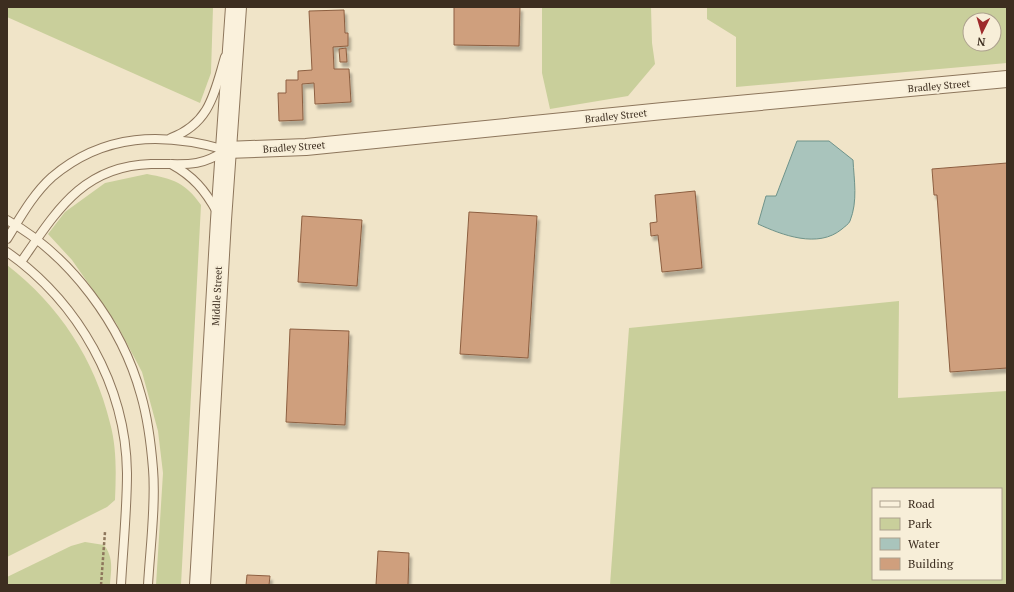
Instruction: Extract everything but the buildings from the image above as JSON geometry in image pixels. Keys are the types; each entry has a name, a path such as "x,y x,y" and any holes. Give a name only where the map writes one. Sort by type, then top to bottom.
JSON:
{"street":[{"name":"Middle Street","path":"200,585 221,220 236,13"},
{"name":"Bradley Street","path":"226,150 306,147 1007,79"}],"lane":[{"path":"169,138 184,133 205,113 213,97 236,13"},
{"path":"7,239 34,199 52,178 72,163 97,149 126,141 169,138 226,150"},
{"path":"21,262 54,214 69,197 107,173 131,166 200,163 211,160 226,150"},
{"path":"170,164 184,171 198,183 209,198 221,220"},
{"path":"7,220 36,240 63,263 90,294 112,327 128,359 141,394 149,432 154,471 148,585"},
{"path":"7,252 44,282 69,310 89,340 103,369 115,401 123,436 127,472 121,585"}],"path":[{"path":"101,585 105,532"}],"green space":[{"path":"7,7 213,7 211,73 200,103 7,17"},
{"path":"542,7 651,7 652,43 655,64 628,96 550,109 542,73"},
{"path":"707,7 1007,7 1007,63 736,87 736,37 707,19"},
{"path":"147,174 171,180 184,186 201,205 181,585 156,585 163,473 158,431 142,372 116,323 72,260 48,234 65,212 105,183"},
{"path":"7,265 43,298 72,335 85,356 95,377 110,423 114,442 116,471 115,500 107,507 7,557"},
{"path":"899,301 898,398 1007,391 1007,585 610,585 629,328"},
{"path":"85,542 104,545 107,550 111,559 110,585 7,585 7,577 71,546"}],"water":[{"path":"797,141 829,141 853,160 855,190 854,206 850,221 842,229 832,235 822,238 800,238 789,236 758,224 766,196 776,196"}]}
